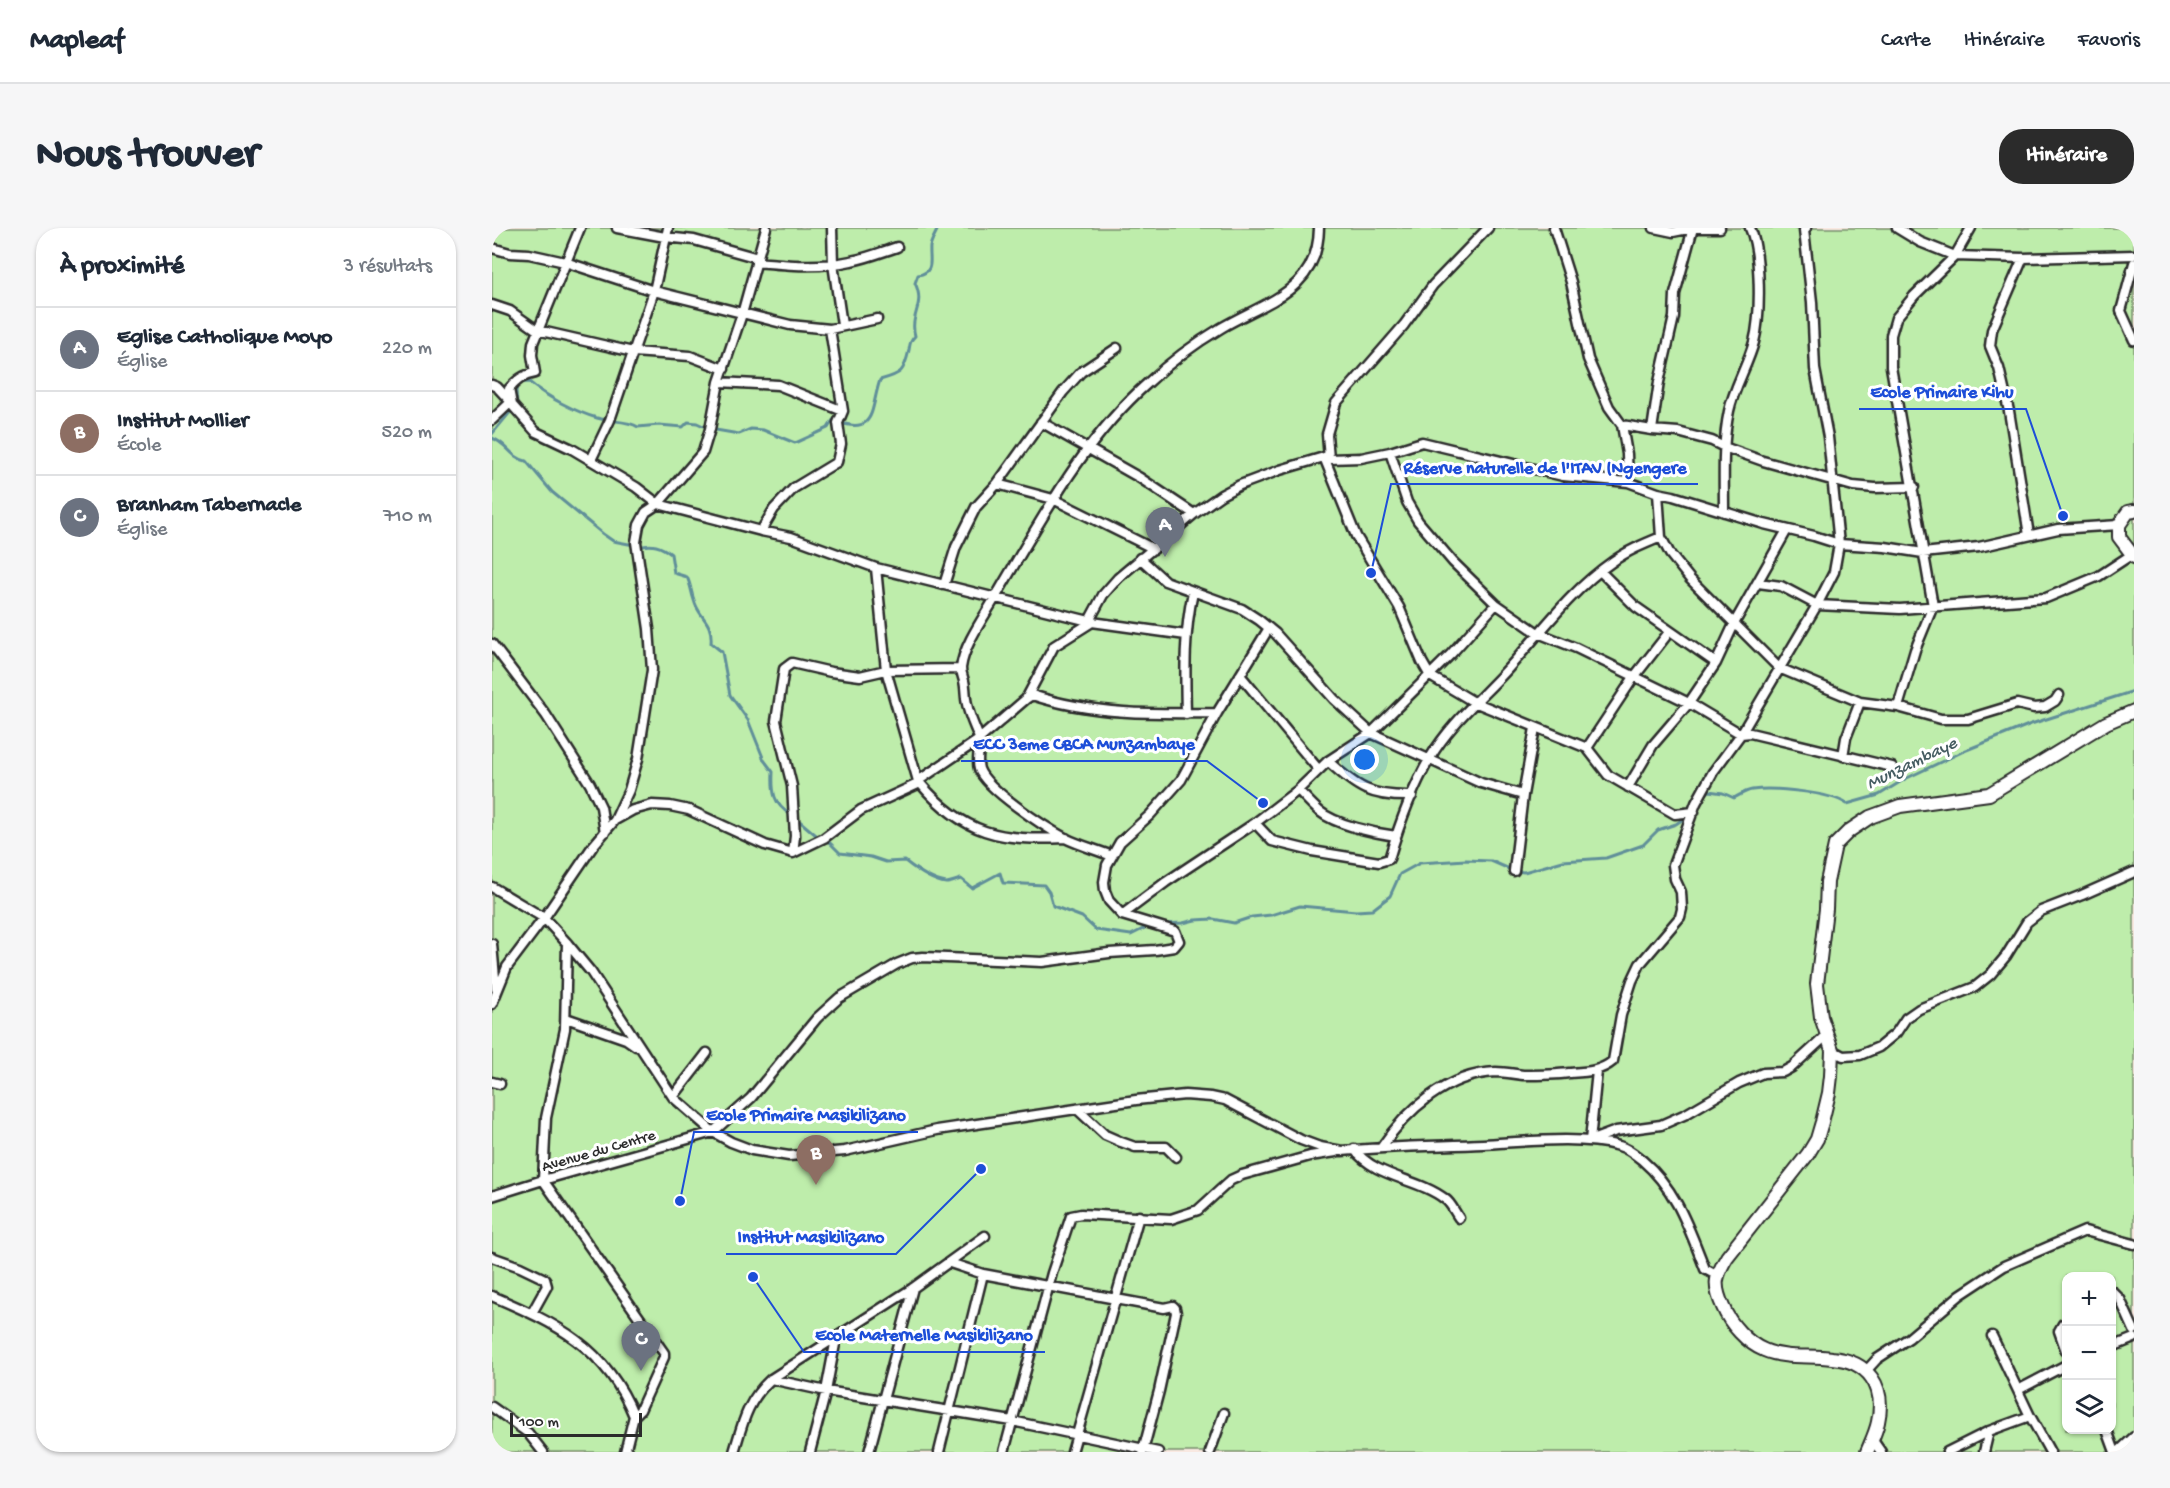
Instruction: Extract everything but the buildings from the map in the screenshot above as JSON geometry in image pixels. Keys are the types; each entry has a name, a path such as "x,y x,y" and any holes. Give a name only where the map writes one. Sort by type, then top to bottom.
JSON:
{"street":[{"path":"513,405 509,389 526,374 535,373 532,355 537,330 553,297 580,228"},
{"path":"617,228 694,240 757,260 799,266 851,261 897,247"},
{"path":"591,460 608,423 654,291 664,237 668,228"},
{"path":"615,820 638,759 652,670 650,629 636,547 639,525 646,512 658,504 703,452 719,382 742,314 766,228"},
{"path":"832,228 833,264 842,325"},
{"path":"1112,856 1066,838 1002,796 988,782 979,768 978,740 967,705 961,669 980,622 1053,499 1086,449 1150,380 1220,328 1284,294 1299,282 1314,261 1319,244 1319,228"},
{"path":"1488,228 1433,285 1404,325 1336,403 1328,434 1327,458 1356,536 1399,607 1430,676 1474,702 1587,748 1608,775 1675,814 1695,807"},
{"path":"1554,228 1571,282 1588,359 1609,407 1622,425 1627,454 1628,482"},
{"path":"1654,228 1673,232 1693,228 1720,228"},
{"path":"1652,430 1659,382 1674,317 1675,294 1693,228"},
{"path":"1724,512 1724,447 1730,408 1755,340 1759,292 1756,243 1750,228"},
{"path":"1381,1149 1399,1122 1415,1106 1443,1088 1467,1078 1496,1072 1545,1075 1597,1071 1613,1061 1621,1015 1640,964 1680,916 1681,892 1675,879 1673,865 1695,807 1713,772 1740,734 1817,605 1834,572 1839,544 1828,437 1815,369 1812,302 1804,230 1806,228"},
{"path":"1897,228 1920,242 1955,256 2022,258 2134,255"},
{"path":"1898,707 1915,650 1933,606 1914,487 1891,367 1891,334 1896,318 1936,273 1955,256 1971,228"},
{"path":"492,248 565,262 654,291 790,325 830,329 877,319"},
{"path":"2022,258 1992,330 1990,346 2000,368 2009,411 2029,535"},
{"path":"2134,263 2121,311 2134,340"},
{"path":"492,305 510,310 537,330 633,352 690,356 724,369"},
{"path":"761,531 774,510 794,488 837,462 841,444 838,423 843,411 830,329"},
{"path":"944,585 956,547 976,507 997,484 1063,392 1082,372 1117,348"},
{"path":"719,382 778,385 843,411"},
{"path":"492,385 497,387 536,432 591,460 636,487 658,504 791,537 876,568 1091,622 1186,635"},
{"path":"492,420 513,405"},
{"path":"1041,422 1140,478 1194,514"},
{"path":"1622,425 1678,432 1712,441 1762,461 1833,481 1875,488 1914,487"},
{"path":"1026,699 1053,646 1091,622 1102,595 1140,558 1221,495 1280,470 1327,458 1361,458 1422,442 1563,476 1628,482 1658,493 1673,495 1724,512 1839,544 1885,547 1923,553 1979,547 2058,529 2119,525"},
{"path":"1390,452 1407,502 1418,521 1453,562 1496,604 1538,633 1576,648 1689,703 1740,734 1750,733 1892,767"},
{"path":"997,484 1053,499 1154,549"},
{"path":"1658,493 1661,537 1670,554 1690,579 1779,668 1860,702 1898,707 1941,719 1968,719 2017,704 2034,708 2045,707 2059,695"},
{"path":"1758,583 1781,586 1817,605 1900,609 2046,598 2099,576 2133,556 2120,537 2119,525 2128,512 2134,511"},
{"path":"1628,787 1653,745 1689,703 1716,663 1735,622 1787,530"},
{"path":"1255,823 1272,841 1312,852 1379,862 1389,859 1412,796 1439,743 1474,702 1503,675 1538,633 1600,571 1630,551 1661,537"},
{"path":"1140,558 1165,581 1242,609 1269,628 1334,699 1371,733 1481,783 1523,795"},
{"path":"876,568 886,670 919,782 932,797 960,821 984,832 1032,840 1066,838"},
{"path":"1600,571 1636,607 1716,663"},
{"path":"1186,714 1184,658 1187,616 1193,592"},
{"path":"1122,915 1166,882 1255,823 1298,790 1328,761 1371,733 1430,676 1496,604"},
{"path":"713,1132 751,1098 817,1018 839,998 897,964 912,958 923,957 1042,962 1108,952 1174,947 1179,941 1174,931 1122,915 1109,901 1104,882 1107,865 1120,842 1150,814 1180,780 1217,713 1269,628"},
{"path":"1587,748 1634,677 1670,631"},
{"path":"492,644 515,671 546,715 590,784 600,807 604,832"},
{"path":"793,853 795,836 792,786 776,721 784,669 792,663 860,676 886,670 961,669"},
{"path":"1240,675 1319,770"},
{"path":"492,1004 507,967 604,832 615,820 633,810 652,805 689,810 765,845 793,853 824,838 861,810 919,782 978,740 1032,696 1051,702 1109,712 1217,713"},
{"path":"1843,756 1846,738 1860,702"},
{"path":"1867,1452 1878,1422 1880,1407 1875,1382 1867,1371 1852,1363 1833,1358 1780,1355 1763,1350 1749,1341 1725,1312 1716,1293 1716,1275 1727,1257 1793,1173 1816,1139 1829,1094 1832,1050 1821,1017 1817,984 1827,882 1834,845 1849,831 1870,817 1900,806 1989,794 2106,723 2134,711"},
{"path":"1514,872 1523,795 1535,728"},
{"path":"1328,761 1350,782 1381,796 1412,796"},
{"path":"1298,790 1320,812 1375,833 1396,836"},
{"path":"1832,1050 1843,1056 1860,1055 1879,1047 1896,1034 1906,1018 1919,1009 1975,987 1990,975 2006,957 2027,922 2041,911 2082,896 2134,872"},
{"path":"492,887 544,918 567,943 591,972 673,1097 713,1132 752,1150 789,1156 845,1151 937,1130 1175,1096 1211,1097 1240,1107 1301,1140 1342,1151"},
{"path":"567,943 565,1029 546,1118 543,1180 664,1353 640,1410 634,1416 625,1452"},
{"path":"492,944 496,991"},
{"path":"566,1018 626,1039 639,1048"},
{"path":"1590,1141 1616,1131 1661,1125 1686,1114 1739,1083 1763,1073 1783,1072 1792,1067 1827,1035"},
{"path":"673,1097 707,1053"},
{"path":"1590,1141 1597,1071"},
{"path":"1077,1109 1105,1135 1135,1147 1166,1147 1176,1157"},
{"name":"Avenue du Centre","path":"492,1196 713,1132"},
{"path":"1004,1452 1071,1216 1081,1214 1171,1218 1181,1216 1198,1210 1231,1180 1310,1156 1354,1149 1524,1142 1590,1141 1621,1147 1641,1159 1657,1175 1688,1222 1705,1269 1716,1275"},
{"path":"1354,1149 1365,1162 1420,1185 1444,1198 1459,1218"},
{"path":"1072,1452 1139,1216"},
{"path":"1867,1371 1877,1359 1909,1338 1960,1295 2004,1266 2085,1231 2134,1244"},
{"path":"734,1452 752,1398 771,1379 913,1288 985,1236"},
{"path":"492,1257 545,1279 547,1286 532,1313"},
{"path":"950,1263 983,1274 1049,1287 1164,1308 1173,1306 1176,1313 1144,1450"},
{"path":"939,1452 983,1274"},
{"path":"869,1452 913,1288"},
{"path":"2116,1295 2121,1299 2134,1330"},
{"path":"492,1296 532,1313 570,1334 585,1346 620,1388 634,1416"},
{"path":"1992,1336 2050,1452"},
{"path":"2116,1345 2134,1338"},
{"path":"810,1452 826,1391 836,1339"},
{"path":"2018,1390 2062,1368"},
{"path":"771,1379 826,1391 1012,1421 1158,1452"},
{"path":"492,1407 528,1433 543,1452"},
{"path":"1210,1452 1224,1413"},
{"path":"1947,1452 1989,1431 2030,1416"},
{"path":"1984,1452 1989,1431"},
{"path":"2109,1434 2120,1451 2134,1437"},
{"path":"1872,1439 1881,1452"}],"green space":[{"path":"492,228 2134,228 2134,1452 492,1452"}],"waterway":[{"path":"492,434 517,404 518,383 529,382 552,398 580,412 638,427 659,425 683,427 688,422 739,434 751,429 763,430 795,443 828,428 833,420 847,425 865,423 872,410 880,380 898,374 905,363 910,343 915,336 914,322 919,298 915,283 918,275 929,268 930,247 938,228"},
{"path":"492,438 502,443 516,457 526,461 552,492 603,534 613,541 634,545"},
{"path":"639,547 652,545 667,551 671,554 674,573 687,577 696,606 710,629 711,643 722,652 730,695 748,720 764,760 773,772 773,786 777,802 791,815"},
{"name":"Munzambaye","path":"1702,799 1709,791 1723,793 1734,798 1749,791 1773,789 1828,796 1847,804 1879,795 1905,779 1964,751 2031,724 2134,691"},
{"name":"Munzambaye","path":"1161,924 1213,919 1234,923 1300,906 1356,911 1372,910 1390,896 1400,874 1420,863 1491,861 1514,871 1524,872 1563,861 1606,858 1643,845 1658,830 1676,824 1689,815"},
{"name":"Munzambaye","path":"796,818 840,853 871,857 886,862 905,861 935,880 946,883 961,879 972,888 1000,873 1003,883 1044,885 1049,892 1053,906 1082,917 1096,930 1131,935 1149,926"}],"place":[{"name":"Ecole Primaire Kihu","path":"2063,516"},
{"name":"Eglise Catholique Moyo","path":"1165,557"},
{"name":"Réserve naturelle de l'ITAV (Ngengere","path":"1371,573"},
{"name":"ECC 3eme CBCA Munzambaye","path":"1263,803"},
{"name":"Institut Masikilizano","path":"981,1169"},
{"name":"Institut Mollier","path":"816,1185"},
{"name":"Ecole Primaire Masikilizano","path":"680,1201"},
{"name":"Ecole Maternelle Masikilizano","path":"753,1277"},
{"name":"Branham Tabernacle","path":"641,1371"}]}
